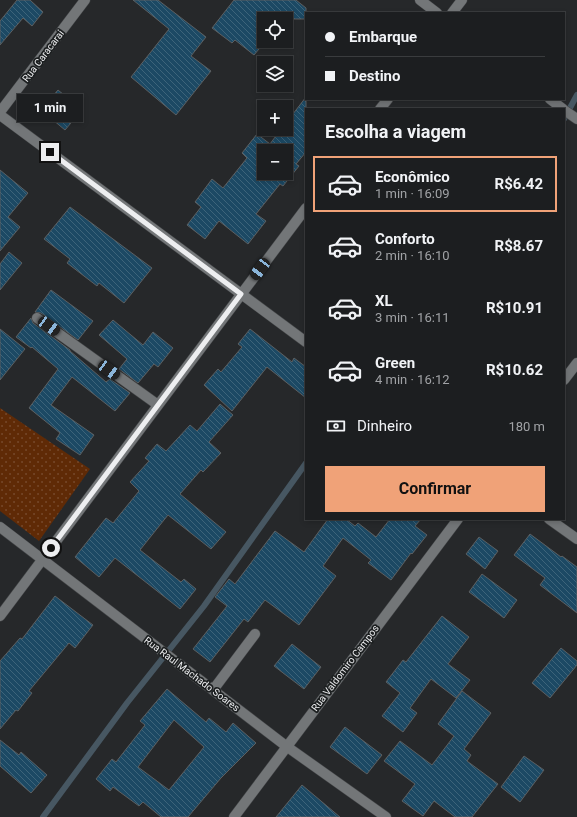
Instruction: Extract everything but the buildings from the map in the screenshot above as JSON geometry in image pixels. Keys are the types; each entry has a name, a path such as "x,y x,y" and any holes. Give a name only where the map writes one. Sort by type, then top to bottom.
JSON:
{"street":[{"name":"Rua Caracarai","path":"0,112 85,0"},
{"path":"420,0 436,12"},
{"path":"453,12 462,0"},
{"path":"381,108 387,100"},
{"path":"551,100 563,108"},
{"path":"565,110 577,120"},
{"path":"0,115 305,341"},
{"path":"0,616 305,209"},
{"path":"37,318 158,405"},
{"path":"565,379 577,363"},
{"name":"Rua Valdomiro Campos","path":"234,817 457,520"},
{"path":"549,520 577,539"},
{"name":"Rua Raul Machado Soares","path":"0,527 286,746 386,817"},
{"path":"213,690 255,634"}],"shaded area":[{"path":"0,408 90,469 39,541 0,511"}],"waterway":[{"path":"565,117 577,95"},
{"path":"43,817 127,703 204,606 305,464"}],"route":[{"path":"50,152 241,294 51,548"}]}
